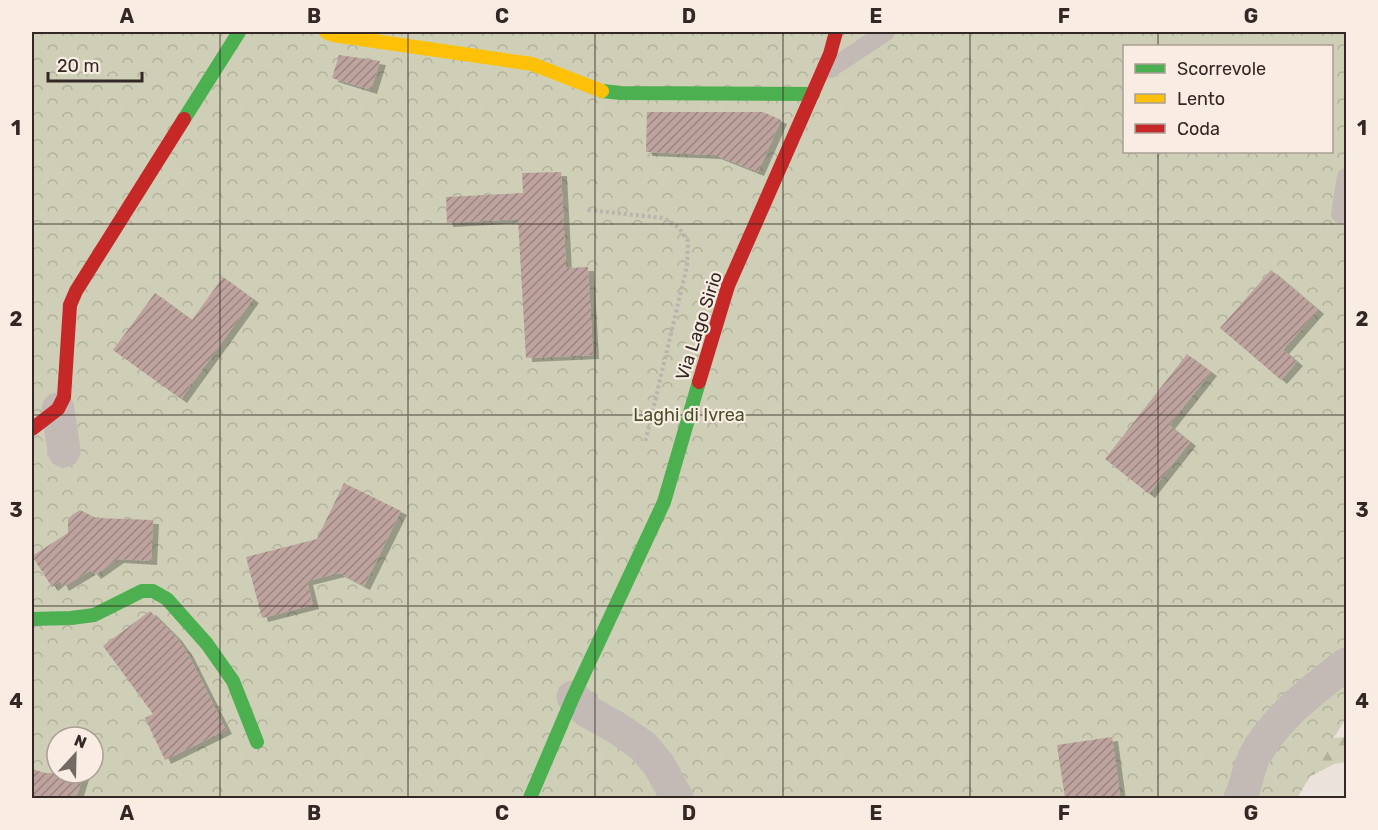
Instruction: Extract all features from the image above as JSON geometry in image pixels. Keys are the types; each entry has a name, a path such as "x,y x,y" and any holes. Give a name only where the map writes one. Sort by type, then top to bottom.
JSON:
{"street":[{"path":"32,429 58,409 64,397 70,305 76,291 182,138 238,32"},
{"path":"326,32 333,35 532,64 598,90 610,92 827,62"},
{"name":"Via Lago Sirio","path":"530,798 573,697 664,502 728,286 827,62"},
{"path":"58,409 64,451"},
{"path":"32,619 94,615 142,591 153,591 167,599 207,644 233,681 257,742"},
{"path":"1240,798 1254,758 1267,735 1291,708 1347,664"},
{"path":"573,697 586,711 643,746 659,765 677,798"}],"lane":[{"path":"827,62 886,32"},
{"path":"1340,214 1347,177"}],"path":[{"path":"588,210 664,218 678,227 688,240 687,266 646,432 644,453"}],"green space":[{"name":"Laghi di Ivrea","path":"32,32 1346,32 1346,718 1297,798 32,798"},
{"path":"1346,737 1346,762 1334,764 1311,776 1299,766 1325,739"}],"building":[{"path":"339,55 380,61 371,90 332,78"},
{"path":"647,112 763,112 781,120 758,172 715,155 646,152"},
{"path":"561,172 566,268 588,267 593,355 526,358 518,219 447,223 446,197 523,193 522,173"},
{"path":"1271,270 1318,310 1283,350 1297,362 1281,380 1220,328"},
{"path":"223,277 253,299 181,399 113,350 155,293 192,320"},
{"path":"1187,354 1211,372 1169,425 1190,442 1149,494 1105,459"},
{"path":"344,483 401,511 364,586 339,573 307,581 313,605 262,618 246,557 317,539"},
{"path":"80,510 96,518 153,520 151,561 118,559 95,575 91,570 63,587 60,581 52,587 32,556 68,533 68,520"},
{"path":"150,611 176,637 188,654 226,730 165,760 145,718 153,714 103,646"},
{"path":"1112,737 1120,796 1065,798 1057,745"},
{"path":"32,769 45,773 45,785 80,785 76,798 32,798"}],"traffic: fast":[{"path":"184,119 239,32"},
{"path":"602,91 813,94"},
{"path":"530,798 573,697 664,502 699,382"},
{"path":"32,619 94,615 142,591 153,591 167,599 207,644 233,681 257,742"}],"traffic: slow":[{"path":"326,32 333,35 532,64 602,91"}],"traffic: jam":[{"path":"699,382 728,286 830,54 836,32"},
{"path":"32,429 58,409 64,397 70,305 76,291 184,119"}]}
